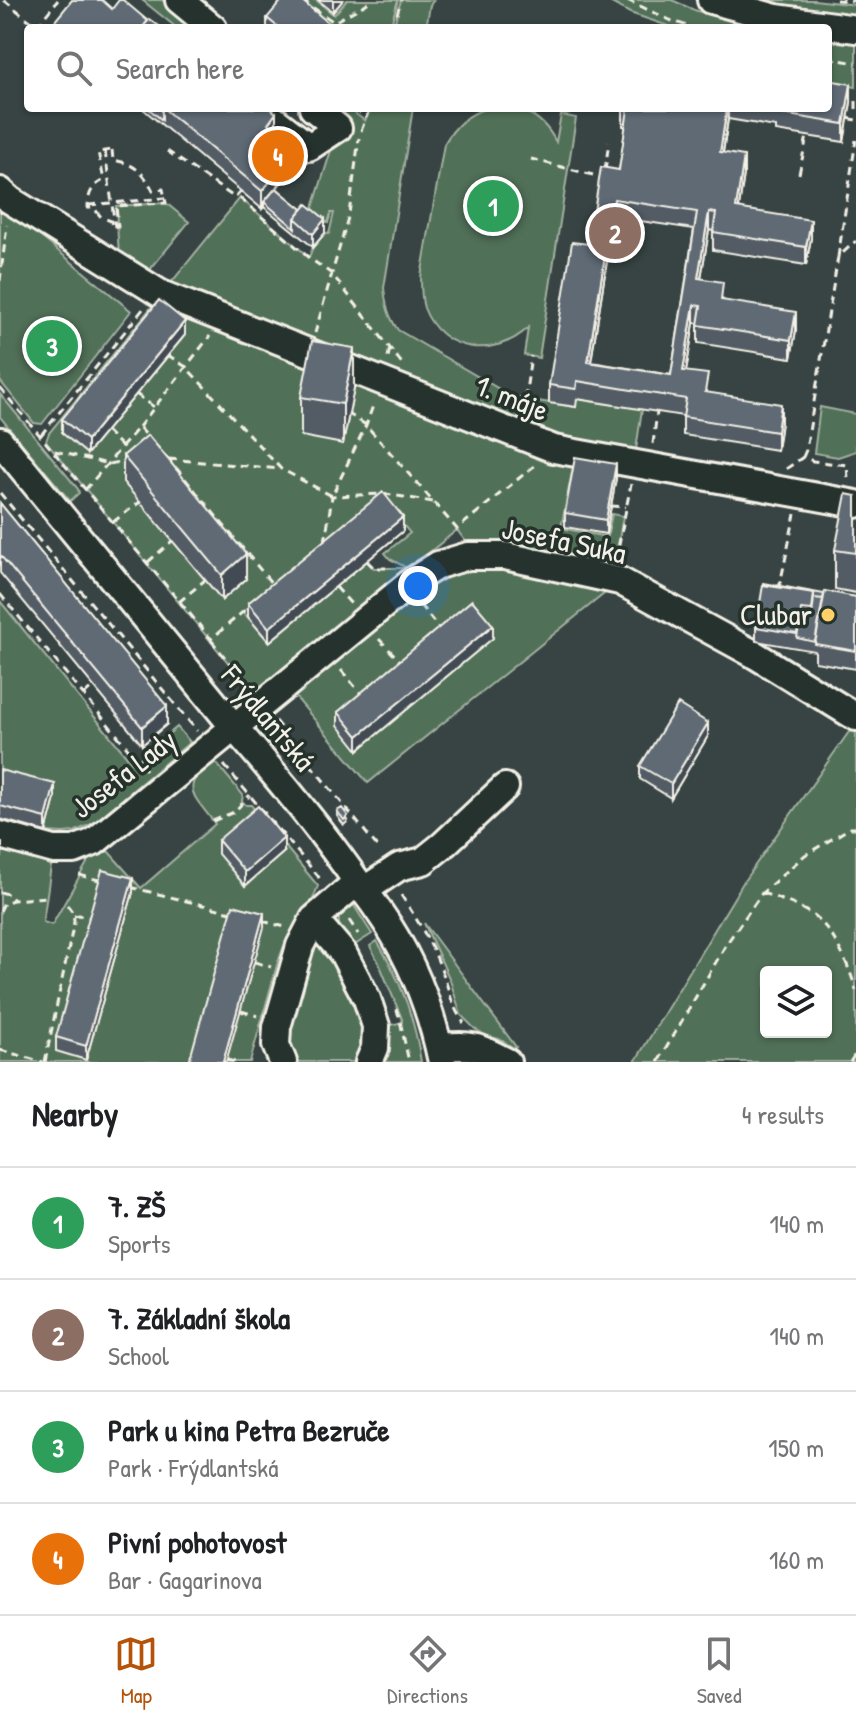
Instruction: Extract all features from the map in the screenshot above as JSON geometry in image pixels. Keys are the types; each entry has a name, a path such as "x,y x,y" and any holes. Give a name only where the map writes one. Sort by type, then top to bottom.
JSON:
{"street":[{"path":"179,0 208,24"},
{"path":"711,0 776,18 820,24"},
{"path":"832,26 856,29"},
{"path":"264,112 309,147 346,118"},
{"path":"326,112 346,118"},
{"path":"5,196 160,293"},
{"name":"1. máje","path":"160,293 554,449 856,504"},
{"name":"Frýdlantská","path":"0,441 298,804 360,886 389,927 411,967 425,1000 440,1055"},
{"name":"Josefa Suka","path":"233,726 414,580 438,565 468,556 505,556 620,581 752,653 856,717"},
{"name":"Josefa Lady","path":"0,835 54,850 74,850 94,842 233,726"},
{"path":"283,1062 276,1045 277,1027 304,924 360,886 399,867 423,861 505,787"},
{"path":"304,924 343,953 367,999 376,1026 375,1048 369,1062"},
{"path":"440,1055 470,1045 507,1062"}],"path":[{"path":"4,0 34,24"},
{"path":"40,24 58,0"},
{"path":"302,0 334,22 373,0"},
{"path":"394,24 401,0"},
{"path":"627,0 684,24"},
{"path":"644,8 648,0"},
{"path":"836,0 856,1"},
{"path":"832,59 856,63"},
{"path":"856,101 856,112"},
{"path":"309,352 349,214 359,135 368,112"},
{"path":"346,118 366,118"},
{"path":"848,118 856,120"},
{"path":"799,174 807,136"},
{"path":"803,457 856,140"},
{"path":"531,159 604,178 609,142"},
{"path":"88,206 91,191 104,180 98,152 112,150 113,160 141,172 153,191 163,189 166,203 116,206 118,227 115,227"},
{"path":"105,151 115,227"},
{"path":"167,151 235,198 241,191"},
{"path":"0,281 5,196"},
{"path":"88,206 165,198"},
{"path":"240,198 332,274 406,369"},
{"path":"88,206 115,227"},
{"path":"838,257 856,241"},
{"path":"41,435 98,362 160,293"},
{"path":"85,490 139,427 224,318"},
{"path":"325,543 332,496 366,425 390,348"},
{"path":"168,355 186,367 281,469 332,496 386,494 433,502"},
{"path":"520,436 531,356"},
{"path":"98,362 105,367"},
{"path":"0,388 211,639 253,604"},
{"path":"136,394 154,407"},
{"path":"67,402 73,407"},
{"path":"615,564 626,507 642,466 657,412"},
{"path":"347,413 366,425 457,529 554,449"},
{"path":"139,427 279,592"},
{"path":"106,431 122,447"},
{"path":"53,451 108,464 133,460"},
{"path":"157,458 281,469"},
{"path":"847,465 856,462"},
{"path":"171,474 177,469"},
{"path":"374,503 386,494"},
{"path":"0,495 318,876 321,890"},
{"path":"777,596 800,495"},
{"path":"113,522 140,502"},
{"path":"611,506 626,507"},
{"path":"203,514 210,508"},
{"path":"28,541 35,535"},
{"path":"318,549 334,536"},
{"path":"147,563 172,541"},
{"path":"236,554 242,548"},
{"path":"367,561 374,568 397,568"},
{"path":"60,580 67,574"},
{"path":"179,602 205,580"},
{"path":"336,587 406,668"},
{"path":"0,594 153,779"},
{"path":"420,606 446,636"},
{"path":"93,619 99,613"},
{"path":"325,651 367,701"},
{"path":"125,659 132,653"},
{"path":"84,695 94,686"},
{"path":"157,698 164,692"},
{"path":"261,703 382,853 394,885 423,928 458,1016 467,1027"},
{"path":"213,821 234,812 250,795"},
{"path":"282,833 288,828"},
{"path":"658,1062 727,943 762,893 805,855 850,828 856,828"},
{"path":"79,875 108,882"},
{"path":"122,885 237,914"},
{"path":"0,892 11,895 13,900"},
{"path":"762,893 787,901 820,921 842,953 856,991"},
{"path":"0,911 4,903 13,900 46,897"},
{"path":"0,1050 44,1062 74,916 65,903"},
{"path":"74,916 92,918"},
{"path":"252,918 304,924"},
{"path":"255,962 279,969"},
{"path":"241,1011 266,1018"},
{"path":"55,1014 65,1017"},
{"path":"850,1062 856,1053"},
{"path":"227,1060 235,1062"}],"green space":[{"path":"142,0 162,0 190,24 172,24"},
{"path":"288,0 316,0 334,15 347,0 398,0 391,24 317,24"},
{"path":"401,0 434,0 427,24 394,24"},
{"path":"606,0 672,0 694,10 743,24 662,24 630,13"},
{"path":"737,0 814,0 856,5 856,17"},
{"path":"832,41 856,44 856,87 832,83"},
{"path":"329,112 353,112 365,121 368,112 412,112 384,288 388,310 398,330 513,397 575,407 577,399 642,409 632,477 573,467 561,528 607,537 612,514 623,516 615,564 531,551 469,546 457,530 254,694 46,441 49,433 240,198 309,257 325,233 329,234 334,213 331,213 328,223 312,211 338,128","holes":["384,502 410,533 385,553 407,568 374,568 367,561 269,641 243,612 325,543"]},
{"path":"528,113 543,123 556,142 561,115 576,118 539,358 524,355 528,328 500,344 470,346 443,334 424,308 421,277 444,144 452,132 473,114"},
{"path":"0,203 131,311 42,424 34,423 0,381"},
{"path":"166,203 189,222 144,277 119,256 116,206"},
{"path":"0,394 78,489 79,493 70,501 0,417"},
{"path":"820,407 856,414 856,451 838,457 814,453"},
{"path":"467,570 536,572 609,590 368,783 292,693 420,589"},
{"path":"0,601 133,764 177,727 190,742 94,823 74,832 46,832 55,799 0,783"},
{"path":"851,729 856,732 856,1062 635,1062 744,881"},
{"path":"212,758 243,795 242,801 251,805 318,886 311,904 285,943 250,1062 0,1062 0,845 48,859 51,866 43,922 52,925 92,854 109,852 141,888 215,824 193,791 195,777"},
{"path":"346,904 353,904 372,934 350,948 339,921"},
{"path":"424,923 516,1047 487,1036 461,1015 450,980"},
{"path":"377,941 405,999 421,1062 379,1062 385,1027 402,1022 402,1019 370,946"},
{"path":"315,943 325,944 369,1031 358,1062 295,1062 284,1029 300,968"}],"building":[{"path":"72,0 102,0 112,9 119,0 123,0 148,21 145,24 52,24"},
{"path":"282,0 301,0 330,24 274,24 267,18"},
{"path":"832,81 851,84 844,124 776,113 832,112"},
{"path":"168,112 276,113 268,124 296,146 262,191"},
{"path":"628,112 726,112 720,152 744,156 736,208 811,220 806,247 713,232 716,213 709,212 698,278 723,282 721,300 796,312 791,340 698,325 701,306 694,305 683,371 708,374 705,392 781,404 777,432 683,417 686,399 577,381 576,389 549,385 572,242 589,244 601,167 619,170","holes":["614,199 697,212 671,375 588,362"]},
{"path":"274,125 304,149 298,157 296,146 272,127"},
{"path":"276,188 302,209 295,218 295,228 264,202"},
{"path":"307,204 325,219 313,234 295,218"},
{"path":"159,300 185,321 87,440 62,419"},
{"path":"312,341 354,348 343,404 301,397"},
{"path":"148,435 246,554 222,575 123,456"},
{"path":"575,457 616,464 606,520 565,513"},
{"path":"383,492 403,517 269,628 248,603"},
{"path":"846,494 856,496 856,553 835,550"},
{"path":"0,503 167,706 142,727 0,555"},
{"path":"764,583 824,594 823,599 814,598 814,593"},
{"path":"763,585 814,593 812,610 801,609 797,634 756,627"},
{"path":"825,591 856,597 856,651 815,644"},
{"path":"814,598 823,599 815,642 797,638 801,613 812,615"},
{"path":"472,600 493,625 358,736 338,712"},
{"path":"678,704 708,723 671,784 640,766"},
{"path":"0,770 55,784 46,818 0,806"},
{"path":"258,806 284,838 245,872 218,840"},
{"path":"342,808 348,816 344,820 337,811"},
{"path":"102,870 133,878 86,1046 56,1037"},
{"path":"233,905 264,913 223,1062 189,1062"}],"place":[{"name":"Pivní pohotovost","path":"278,156"},
{"name":"7. ZŠ","path":"493,206"},
{"name":"7. Základní škola","path":"615,233"},
{"name":"Park u kina Petra Bezruče","path":"52,346"},
{"name":"Clubar","path":"828,615"}]}
